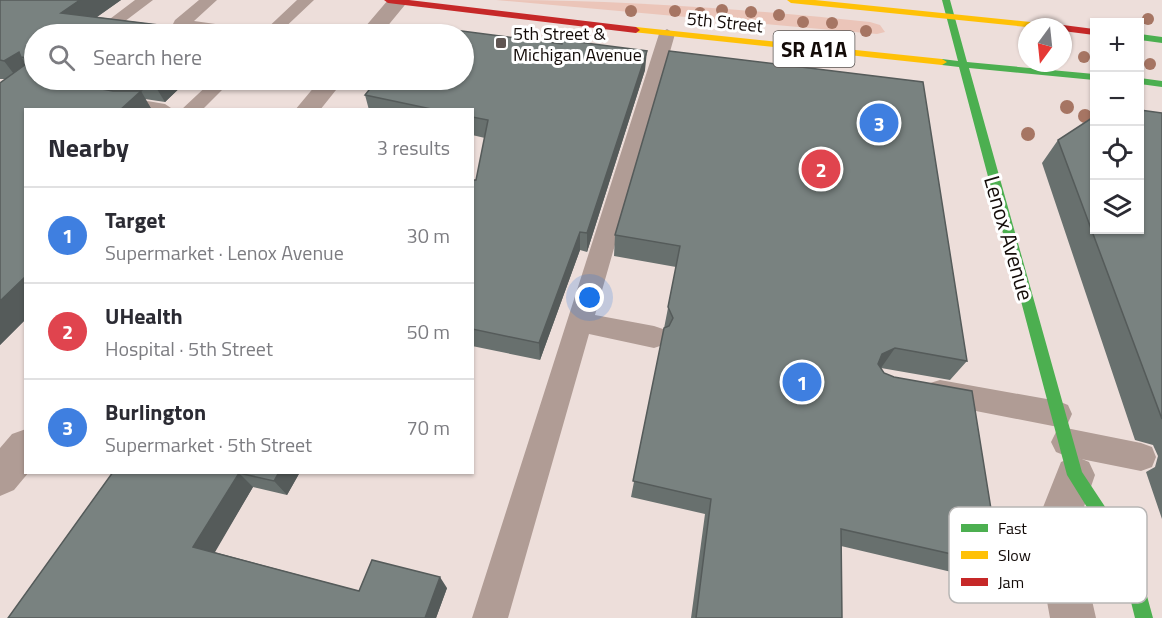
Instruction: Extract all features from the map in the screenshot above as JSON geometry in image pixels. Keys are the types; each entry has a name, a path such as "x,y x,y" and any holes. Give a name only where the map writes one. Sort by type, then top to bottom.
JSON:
{"main road":[{"name":"5th Street","path":"395,0 667,34 1090,77"},
{"name":"5th Street","path":"792,0 1018,24"},
{"name":"Lenox Avenue","path":"946,0 961,64 1071,458 1099,507"},
{"path":"1072,29 1090,31"},
{"path":"1144,38 1162,40"},
{"path":"1144,82 1162,84"},
{"name":"Lenox Avenue","path":"1140,603 1144,618"}],"street":[{"path":"377,24 395,0"},
{"path":"309,108 324,90"},
{"path":"0,477 24,449"},
{"path":"1060,507 1071,458"},
{"path":"1070,603 1073,618"}],"lane":[{"path":"112,24 145,0"},
{"path":"181,24 209,0"},
{"path":"280,24 306,0"},
{"path":"490,618 667,34"},
{"path":"192,108 211,90"},
{"path":"100,99 153,108"},
{"path":"580,322 654,337"},
{"path":"916,388 1058,414"},
{"path":"1071,458 1141,457"}],"shaded area":[{"path":"496,0 683,6 777,13 870,22 880,25 885,32 877,34"}],"building":[{"path":"0,0 80,0 61,13 151,24 24,24 24,58 21,57 19,52 4,61 0,60"},
{"path":"474,33 562,44 563,40 647,51 587,233 580,232 539,343 474,329 474,180 476,180 488,120 474,117 474,108 427,108 365,95 369,90 474,90"},
{"path":"669,51 923,82 967,361 895,348 882,354 878,364 884,373 894,377 972,391 991,507 949,507 949,553 841,529 842,618 696,618 711,499 633,481 664,328 669,326 673,318 668,307 680,246 615,235"},
{"path":"24,66 24,90 141,91 122,108 24,108 24,278 0,301 0,83"},
{"path":"1144,111 1162,113 1162,419 1093,234 1144,234"},
{"path":"1090,119 1090,226 1058,140"},
{"path":"112,474 238,474 193,547 359,591 372,560 440,577 425,618 8,618"},
{"path":"243,474 278,474 274,481"}],"traffic: fast":[{"path":"946,0 1075,475 1096,507"},
{"path":"1144,38 1162,40"},
{"path":"942,62 1090,77"},
{"path":"1144,82 1162,84"},
{"path":"1140,603 1144,618"}],"traffic: slow":[{"path":"791,0 1018,24"},
{"path":"636,30 942,62"}],"traffic: jam":[{"path":"388,0 636,30"},
{"path":"1072,29 1090,31"}],"place":[{"name":"5th Street & Michigan Avenue","path":"501,43"},
{"name":"Burlington","path":"879,123"},
{"name":"UHealth","path":"821,169"},
{"name":"Target","path":"802,382"}]}
